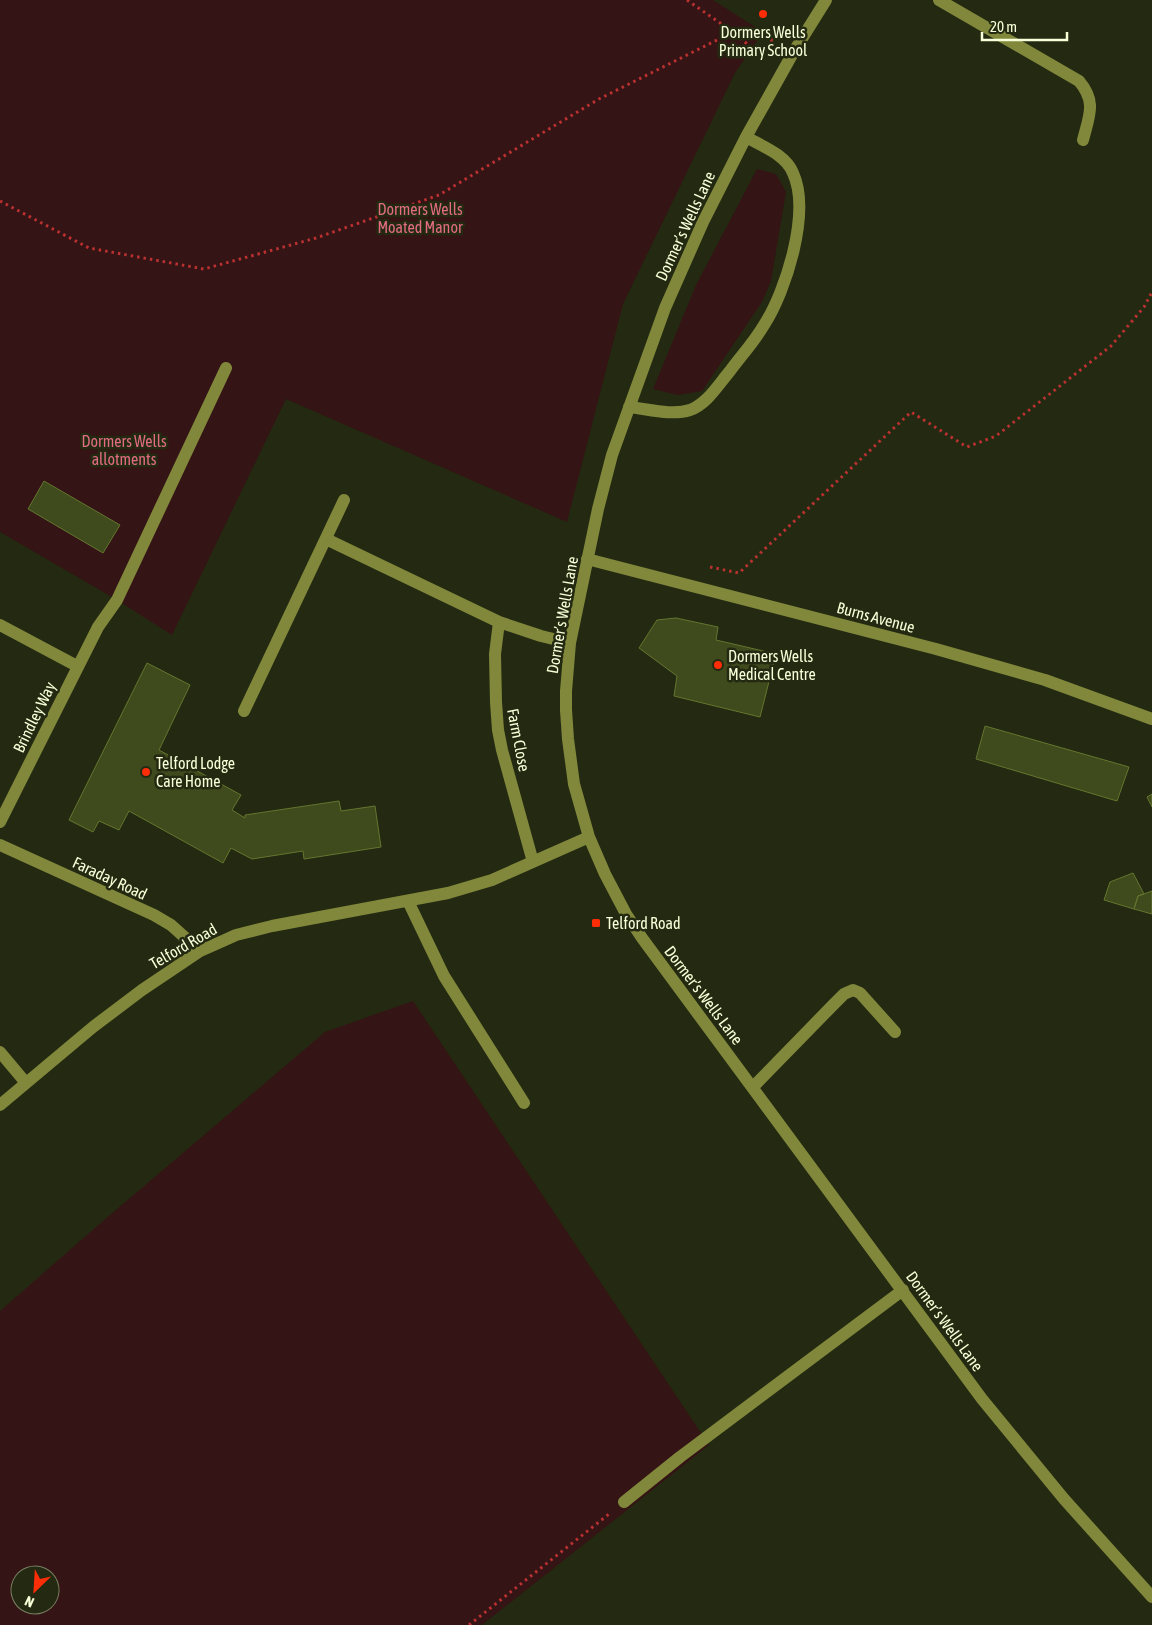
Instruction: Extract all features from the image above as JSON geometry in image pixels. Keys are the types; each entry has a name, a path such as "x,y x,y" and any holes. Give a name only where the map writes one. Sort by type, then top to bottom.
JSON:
{"street":[{"name":"Dormer’s Wells Lane","path":"826,0 793,53 746,137 703,222 665,308 612,455 587,559 570,643 566,690 568,739 574,784 589,837 605,874 626,914 999,1420 1064,1499 1152,1597"},
{"path":"939,0 1079,81 1087,90 1091,101 1083,140"},
{"path":"629,407 663,412 682,412 700,405 752,344 776,303 791,259 796,234 798,189 793,172 788,164 766,148 746,137"},
{"name":"Brindley Way","path":"0,822 77,666 98,627 117,600 226,368"},
{"path":"244,711 344,500"},
{"path":"326,539 499,622 541,636 570,643"},
{"name":"Burns Avenue","path":"587,559 936,649 1045,680 1152,719"},
{"name":"Farm Close","path":"499,622 495,654 498,730 533,862"},
{"path":"0,625 77,666"},
{"name":"Telford Road","path":"0,1105 142,990 200,951 236,935 272,926 448,893 492,880 589,837"},
{"name":"Faraday Road","path":"0,845 171,925 200,951"},
{"path":"408,901 444,976 524,1103"},
{"path":"753,1087 832,1004 844,994 853,990 860,993 895,1032"},
{"path":"0,1052 26,1083"},
{"path":"624,1502 680,1457 903,1290"}],"path":[{"path":"688,0 762,56 772,40 793,53"},
{"path":"0,201 89,248 204,269 316,238 439,195 599,99 725,36 730,30"},
{"path":"699,588 705,566 739,573 911,412 967,447 996,436 1111,346 1144,307 1152,292"},
{"path":"468,1625 624,1502"}],"green space":[{"name":"Dormers Wells Moated Manor","path":"0,0 713,0 763,32 735,73 623,304 567,522 286,399 172,635 117,600 0,532"},
{"path":"757,169 776,174 786,192 771,281 762,302 702,391 678,395 653,389 696,285"},
{"path":"413,1001 709,1445 482,1625 0,1625 0,1311 325,1032"}],"building":[{"path":"44,481 120,525 103,553 28,509"},
{"name":"Dormers Wells Medical Centre","path":"676,618 718,627 716,640 776,654 760,717 674,696 677,676 639,648 657,620"},
{"name":"Telford Lodge Care Home","path":"147,663 190,685 159,750 241,795 232,810 245,818 245,815 339,801 341,811 375,806 381,847 304,859 303,851 252,859 231,848 223,863 129,811 119,830 99,821 93,832 69,820"},
{"path":"985,726 1129,767 1117,801 976,759"},
{"path":"1152,794 1152,807 1147,797"},
{"path":"1133,873 1144,894 1138,896 1134,909 1104,900 1110,882"},
{"path":"1152,891 1152,914 1134,909 1138,896"}],"place":[{"name":"Dormers Wells Primary School","path":"763,14"},
{"name":"Dormers Wells Medical Centre","path":"718,665"},
{"name":"Telford Lodge Care Home","path":"146,772"},
{"name":"Telford Road","path":"596,923"}],"park label":[{"name":"Dormers Wells allotments","path":"124,450"}]}
